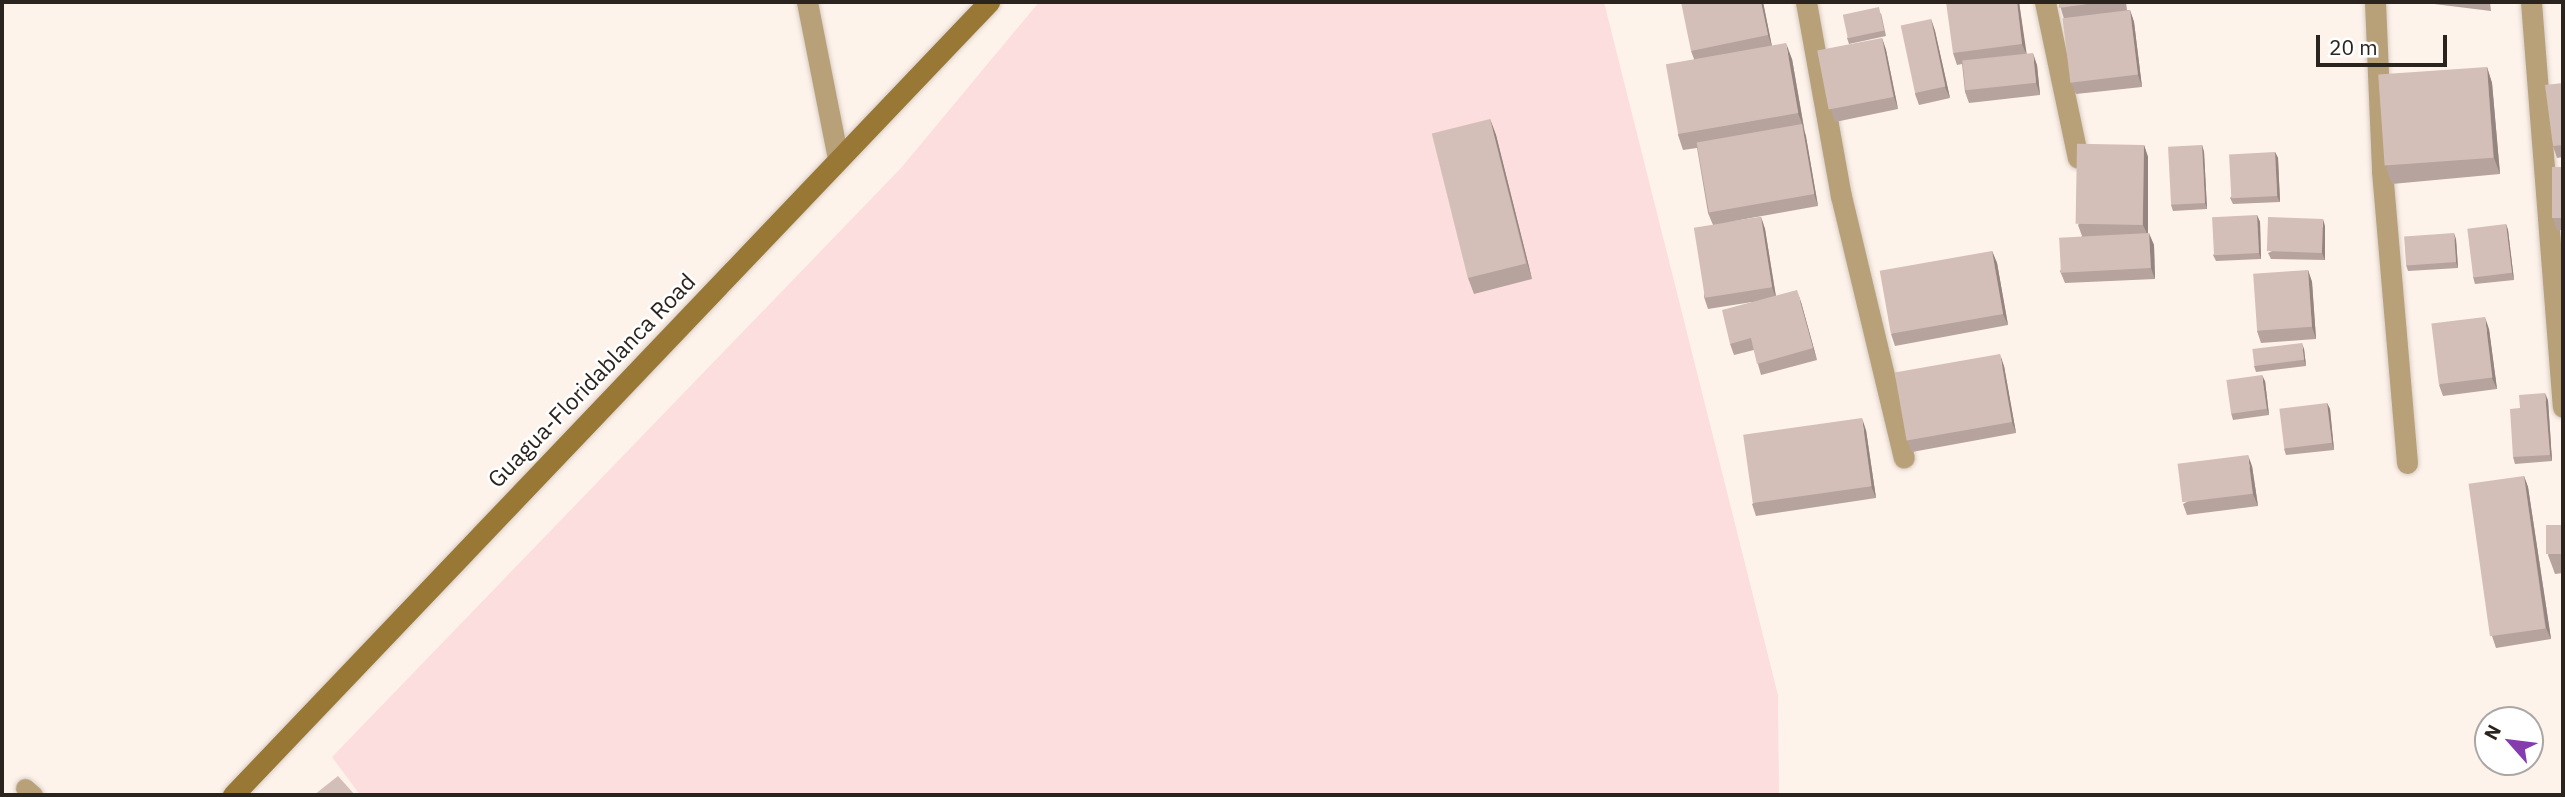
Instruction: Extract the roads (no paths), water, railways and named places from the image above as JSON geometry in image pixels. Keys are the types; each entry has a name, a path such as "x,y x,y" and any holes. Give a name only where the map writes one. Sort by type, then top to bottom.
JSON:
{"main road":[{"name":"Guagua-Floridablanca Road","path":"233,795 989,2"}],"street":[{"path":"807,2 838,158"},
{"path":"1806,2 1841,196 1903,458"},
{"path":"2045,2 2078,158"},
{"path":"2375,2 2382,171 2407,463"},
{"path":"2531,2 2563,407"}]}
